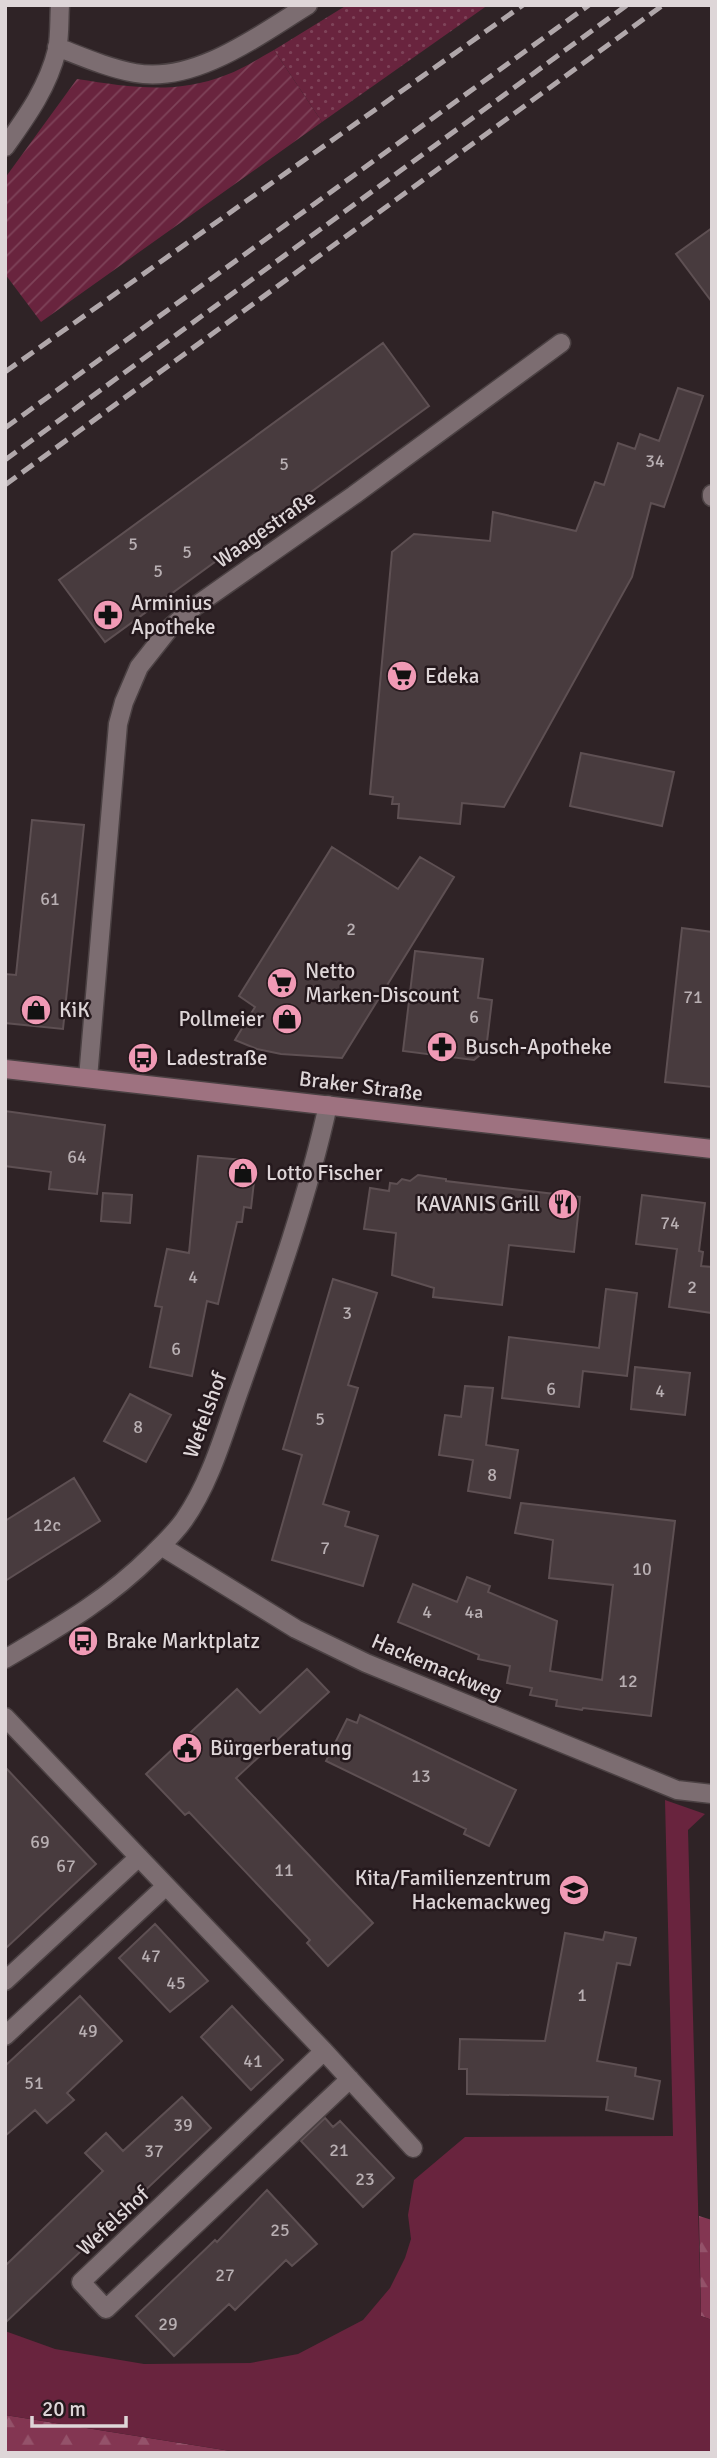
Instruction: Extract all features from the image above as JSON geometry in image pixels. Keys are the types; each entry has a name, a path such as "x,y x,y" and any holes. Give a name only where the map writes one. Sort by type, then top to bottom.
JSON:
{"main road":[{"name":"Braker Straße","path":"5,1069 712,1149"}],"street":[{"path":"5,147 30,112 47,80 57,47 60,5"},
{"path":"57,47 137,74 178,71 227,54 308,5"},
{"name":"Waagestraße","path":"88,1078 118,724 139,667 169,629 194,607 354,495 561,343"},
{"name":"Wefelshof","path":"5,1659 89,1609 128,1578 184,1520 219,1448 265,1318 309,1183 328,1105"},
{"name":"Hackemackweg","path":"161,1546 296,1629 366,1663 677,1790 712,1794"},
{"path":"5,1717 413,2148"},
{"path":"5,1981 139,1857"},
{"path":"5,2036 166,1886"},
{"name":"Wefelshof","path":"324,2051 81,2282 106,2309 350,2079"}],"shaded area":[{"path":"347,5 488,5 322,122 274,50"},
{"path":"274,50 322,122 41,322 5,274 5,178 77,79 134,87 189,85 232,73"},
{"path":"665,1800 705,1814 688,1830 701,2316 712,2320 712,2453 243,2453 5,2415 5,2331 55,2349 144,2364 250,2363 298,2354 363,2320 390,2288 405,2258 411,2239 408,2215 414,2180 465,2137 673,2136"}],"green space":[{"path":"699,2216 712,2220 712,2320 701,2316"},
{"path":"5,2415 243,2453 5,2453"}],"building":[{"path":"712,228 712,302 676,254"},
{"path":"383,343 429,406 105,642 59,580"},
{"path":"678,388 703,396 664,507 651,503 632,577 504,807 462,803 460,824 398,818 399,804 392,804 393,797 370,794 392,552 414,534 490,541 493,512 576,531 595,482 604,485 618,443 635,449 640,434 659,441"},
{"path":"581,753 674,772 662,826 570,806"},
{"path":"32,820 84,825 63,1029 5,1023 5,974 16,975"},
{"path":"332,847 398,889 420,857 454,877 342,1058 281,1054 257,1049 235,1040 255,1007 239,996"},
{"path":"682,928 712,932 712,1087 665,1082"},
{"path":"415,951 483,959 478,998 492,1000 486,1050 474,1060 403,1051"},
{"path":"5,1111 105,1125 97,1194 49,1189 51,1172 5,1166"},
{"path":"198,1156 244,1160 255,1173 251,1208 244,1207 242,1222 237,1222 218,1304 207,1301 192,1376 150,1367 162,1307 155,1306 167,1249 189,1253"},
{"path":"418,1175 446,1181 580,1197 574,1252 509,1245 502,1305 433,1297 434,1288 392,1275 396,1233 364,1229 370,1188 389,1191 390,1183 397,1184 402,1179 410,1181"},
{"path":"103,1193 132,1195 130,1223 101,1221"},
{"path":"642,1195 705,1203 699,1251 703,1252 701,1266 712,1267 712,1313 669,1307 677,1249 636,1244"},
{"path":"333,1279 377,1293 348,1385 358,1388 323,1504 349,1512 345,1526 378,1536 363,1586 272,1560 302,1455 283,1449"},
{"path":"606,1289 637,1293 627,1376 583,1371 579,1407 502,1398 509,1337 599,1348"},
{"path":"635,1367 690,1373 685,1415 631,1409"},
{"path":"465,1386 493,1388 486,1445 518,1450 510,1498 468,1491 473,1460 439,1455 445,1415 461,1417"},
{"path":"130,1394 171,1415 146,1462 104,1441"},
{"path":"74,1478 100,1521 5,1581 5,1521"},
{"path":"521,1503 675,1521 651,1716 556,1706 557,1700 530,1695 532,1688 507,1683 510,1666 478,1659 479,1655 398,1622 413,1584 457,1602 467,1577 490,1586 488,1592 557,1621 550,1671 602,1680 613,1585 549,1578 553,1540 515,1533"},
{"path":"307,1669 329,1692 236,1778 373,1923 328,1966 307,1943 310,1940 189,1812 185,1815 146,1774 237,1689 260,1713"},
{"path":"360,1715 516,1790 489,1846 464,1834 466,1829 326,1761 347,1719 357,1723"},
{"path":"5,1767 96,1864 5,1949"},
{"path":"155,1924 208,1981 170,2012 119,1958"},
{"path":"605,1932 636,1938 630,1965 617,1963 597,2061 636,2068 635,2076 660,2081 653,2119 606,2110 608,2097 467,2094 467,2069 459,2069 460,2039 545,2041 565,1933 603,1940"},
{"path":"80,1996 122,2041 67,2093 74,2100 47,2123 35,2110 5,2136 5,2066"},
{"path":"232,2006 283,2060 251,2090 201,2037"},
{"path":"182,2097 211,2128 5,2323 5,2266 103,2171 85,2153 106,2133 123,2151"},
{"path":"325,2118 333,2127 340,2121 394,2178 363,2207 301,2141"},
{"path":"267,2190 317,2244 292,2266 286,2260 235,2310 229,2304 174,2356 136,2316 215,2240 217,2242"}],"railway":[{"path":"5,372 523,5"},
{"path":"5,428 589,5"},
{"path":"5,460 627,5"},
{"path":"5,485 663,5"}],"place":[{"name":"Arminius Apotheke","path":"108,615"},
{"name":"Edeka","path":"402,676"},
{"name":"Netto Marken-Discount","path":"282,983"},
{"name":"KiK","path":"36,1010"},
{"name":"Pollmeier","path":"287,1019"},
{"name":"Busch-Apotheke","path":"442,1047"},
{"name":"Ladestraße","path":"143,1058"},
{"name":"Lotto Fischer","path":"243,1173"},
{"name":"KAVANIS Grill","path":"563,1204"},
{"name":"Brake Marktplatz","path":"83,1641"},
{"name":"Bürgerberatung","path":"187,1748"},
{"name":"Kita/Familienzentrum Hackemackweg","path":"574,1890"}]}
